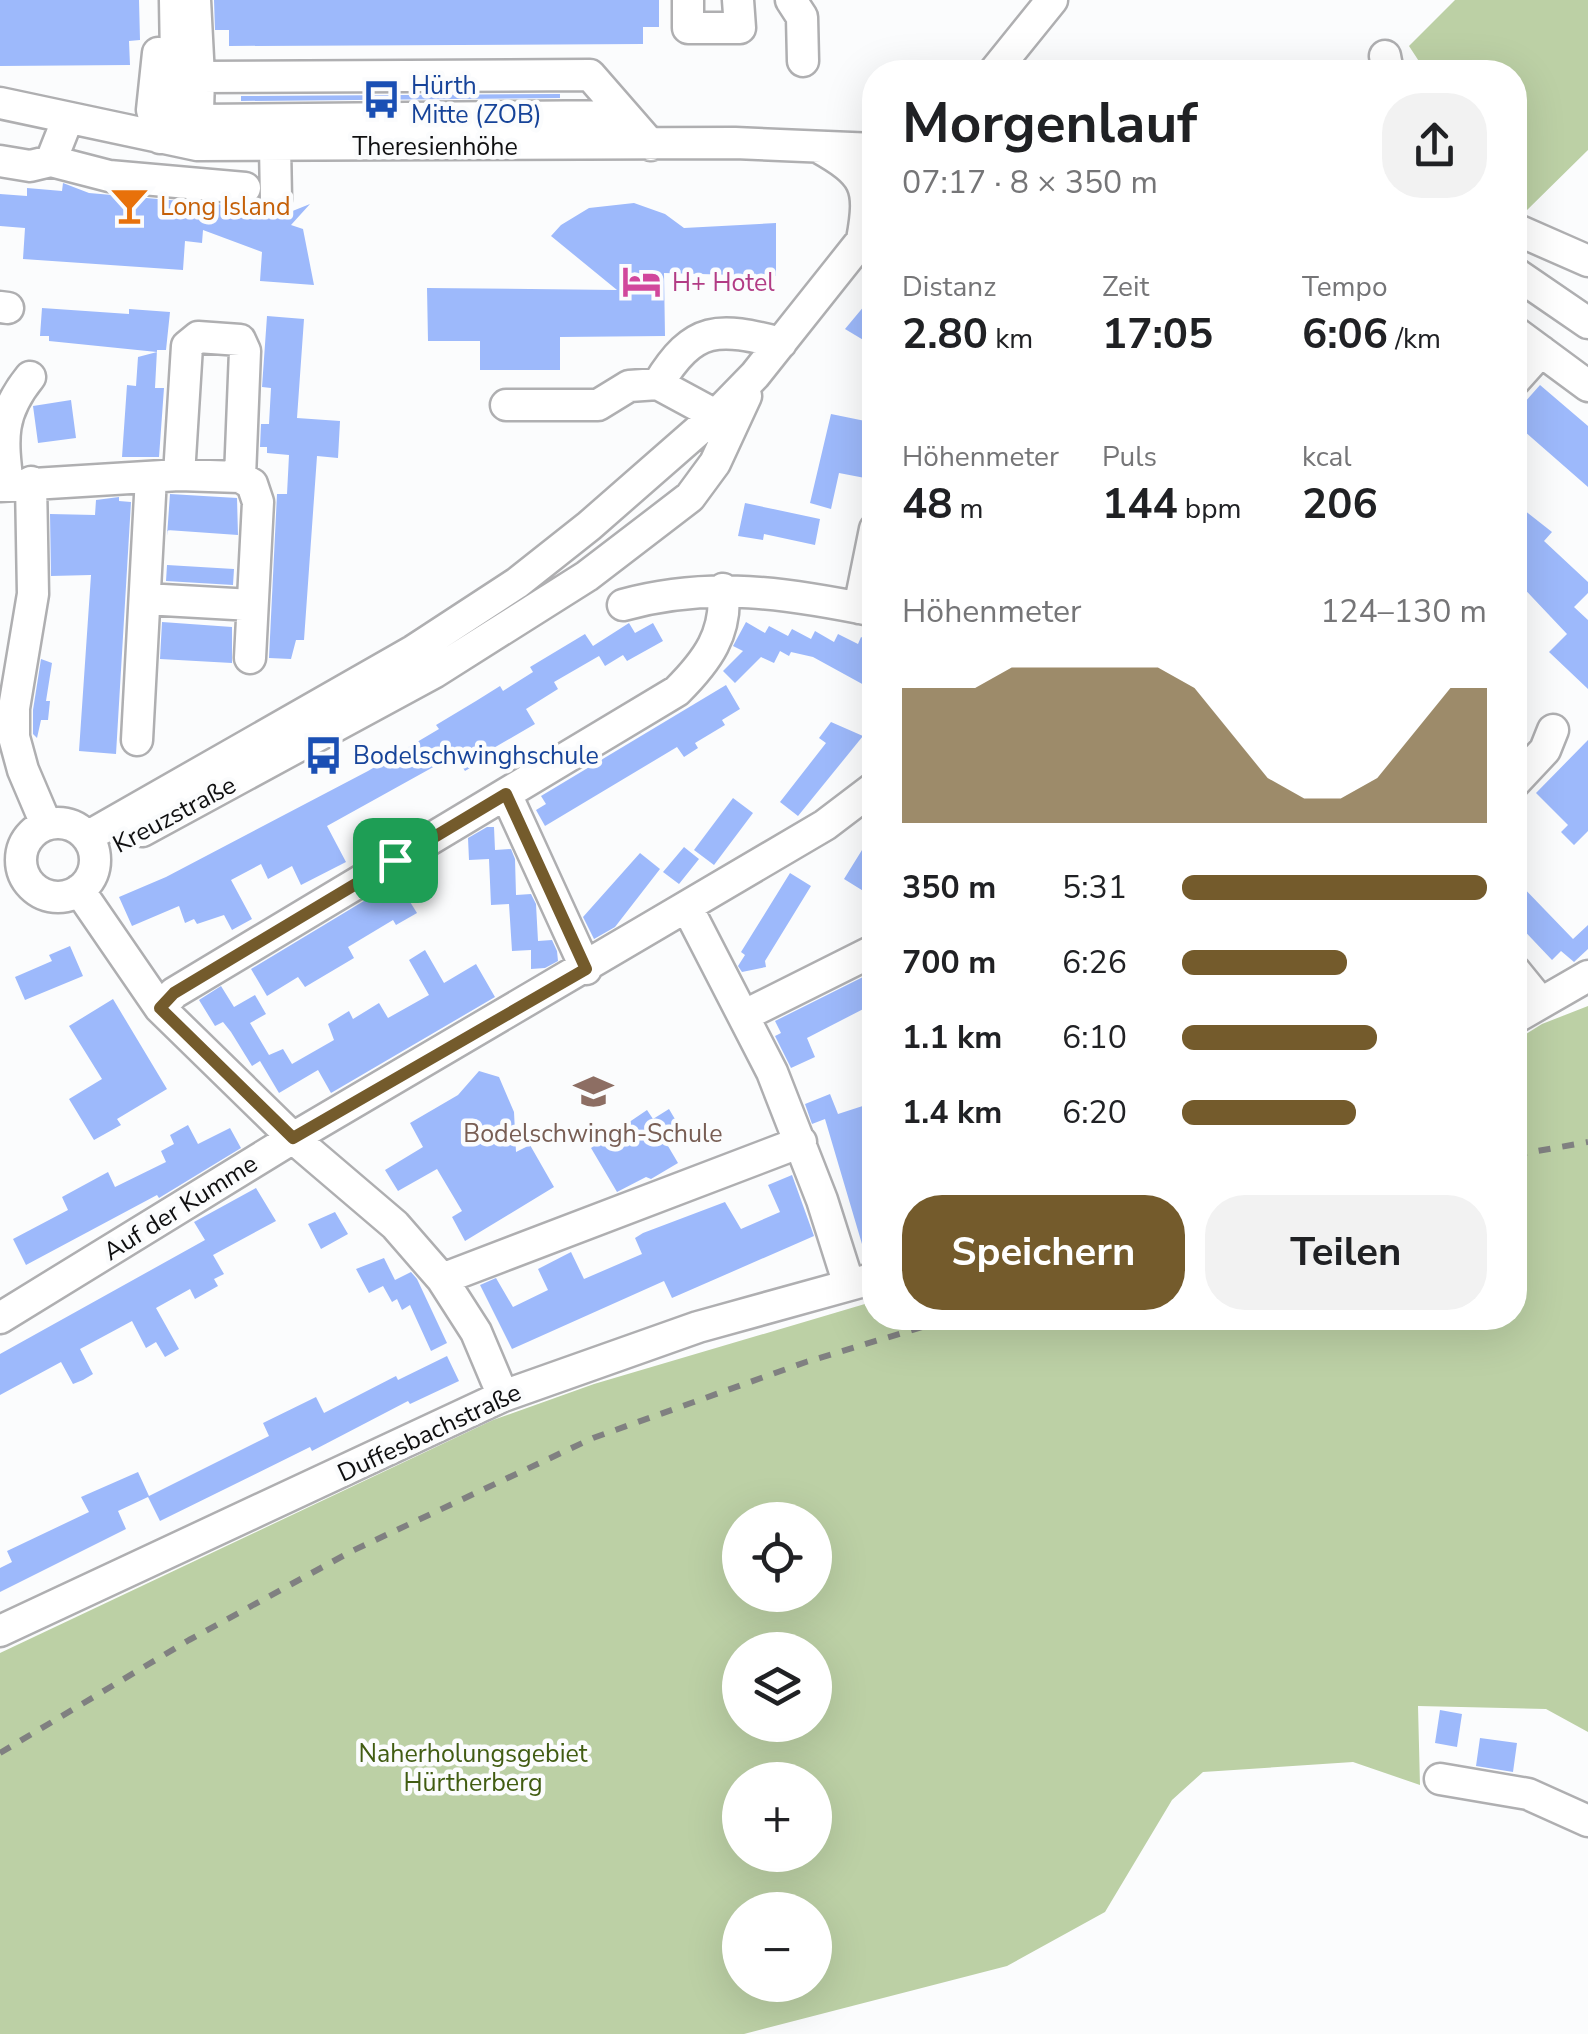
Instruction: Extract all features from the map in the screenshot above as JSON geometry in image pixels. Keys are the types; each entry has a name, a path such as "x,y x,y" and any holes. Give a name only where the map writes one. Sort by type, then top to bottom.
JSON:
{"street":[{"path":"156,0 158,66 152,110 160,138"},
{"path":"160,138 176,119 175,0"},
{"path":"194,0 199,77 197,132 624,116"},
{"path":"688,0 688,28 740,28 738,0"},
{"path":"791,0 802,16 803,60"},
{"path":"1004,60 1052,0"},
{"path":"1023,60 1024,36"},
{"path":"199,77 590,76 651,145"},
{"name":"Theresienhöhe","path":"0,103 160,138 197,132 275,146 862,148"},
{"path":"50,161 68,118"},
{"path":"275,146 276,200"},
{"name":"Kreuzstraße","path":"816,146 849,164 862,179"},
{"path":"0,161 30,166 50,161 108,176 245,188"},
{"path":"1527,234 1588,260"},
{"name":"Kreuzstraße","path":"91,846 413,651 517,583 725,419 862,240"},
{"path":"1527,280 1588,323"},
{"path":"658,384 674,357 690,342 704,336 734,332 781,343"},
{"path":"137,740 145,599 187,346 198,337 240,340 246,350 240,477"},
{"path":"1578,379 1572,349 1580,340 1588,339"},
{"path":"1527,341 1578,379"},
{"path":"1527,367 1541,351"},
{"path":"30,377 13,395 3,420 33,594 14,708 14,737 46,824"},
{"path":"506,405 598,405 628,386 658,384 725,419"},
{"name":"Kreuzstraße","path":"91,846 434,672 588,576 690,498 715,463 725,419"},
{"path":"13,484 165,476 240,477 252,484 258,502 250,658"},
{"path":"623,605 662,595 723,589 862,608"},
{"path":"160,1008 174,993 677,691 703,666 718,638 726,610 723,589"},
{"path":"145,599 252,604"},
{"path":"1527,769 1545,750 1554,730"},
{"path":"506,794 586,969"},
{"name":"Auf der Kumme","path":"0,1318 293,1138 826,826 862,797"},
{"path":"46,824 68,824 91,846 90,879 79,890 62,897 50,896 12,881 23,846 46,824"},
{"path":"79,890 160,1008 293,1138 395,1225 442,1279 476,1332 504,1396"},
{"path":"688,909 744,1014 862,1281"},
{"path":"744,1014 862,956"},
{"path":"1528,1010 1588,976"},
{"path":"442,1279 800,1142"},
{"name":"Duffesbachstraße","path":"0,1630 504,1396 698,1328 862,1281"},
{"path":"1440,1778 1528,1794 1588,1821"}],"green space":[{"path":"1455,0 1588,0 1588,150 1527,210 1527,60 1418,60 1409,46"},
{"name":"Naherholungsgebiet Hürtherberg","path":"1588,1006 1588,1732 1546,1709 1418,1706 1420,1785 1353,1762 1203,1772 1172,1800 1105,1912 1007,1966 744,2034 0,2034 0,1653 493,1420 594,1384 862,1305 862,1330 1527,1330 1527,1033"}],"building":[{"path":"0,0 139,0 140,40 129,41 130,65 0,66"},
{"path":"214,0 659,0 659,27 643,27 643,44 229,46 229,30 215,30"},
{"path":"560,94 560,98 241,101 241,96"},
{"path":"63,183 89,193 239,206 275,218 310,204 291,225 303,229 314,285 260,281 262,252 203,230 202,243 185,241 183,270 23,259 25,228 0,226 0,194 27,196 27,188 62,191"},
{"name":"H+ Hotel","path":"634,203 665,214 684,228 776,223 776,276 664,273 665,336 560,337 560,370 480,370 480,341 428,341 427,288 617,290 551,236 589,208"},
{"path":"42,308 129,314 129,309 170,312 166,350 49,341 49,336 40,336"},
{"path":"862,309 862,339 845,329"},
{"path":"267,316 304,319 297,418 340,421 338,458 317,456 304,640 296,640 291,659 269,658 277,494 287,494 289,455 267,453 267,447 260,447 261,424 269,424 271,388 262,387"},
{"path":"157,352 155,388 164,388 159,457 122,457 127,385 136,386 138,357"},
{"path":"1540,385 1588,426 1588,487 1527,434 1527,400"},
{"path":"71,400 76,438 38,443 33,406"},
{"path":"831,414 862,420 862,477 839,473 831,509 810,503"},
{"path":"170,494 237,498 238,535 167,530"},
{"path":"119,497 119,501 131,502 116,754 79,751 91,575 51,576 50,514 95,515 96,500"},
{"path":"745,503 820,519 815,545 764,534 763,540 738,536"},
{"path":"1527,512 1552,532 1544,541 1588,582 1588,593 1574,607 1588,620 1588,689 1549,652 1567,634 1527,592"},
{"path":"167,565 234,569 233,585 166,581"},
{"path":"162,622 232,627 232,663 160,659"},
{"path":"746,622 765,633 769,626 788,636 792,629 811,639 815,631 834,642 838,634 858,644 861,637 862,684 813,657 791,652 789,656 780,651 774,663 761,657 735,683 723,671 743,651 733,646"},
{"path":"629,623 635,633 653,623 663,641 627,661 623,655 605,666 599,656 554,682 558,689 526,709 535,724 485,753 488,757 465,771 455,755 327,826 346,862 301,885 292,866 268,879 261,864 231,880 252,919 232,930 224,915 197,924 194,919 185,923 179,906 132,926 119,897 166,877 368,771 439,729 436,725 500,686 503,691 533,672 530,667 585,634 593,646"},
{"path":"41,659 52,663 46,701 50,701 48,720 41,720 37,738 33,734 33,710"},
{"path":"726,685 740,709 722,720 725,725 695,743 698,748 684,757 677,747 545,826 536,810 546,804 541,796"},
{"path":"831,722 862,736 798,816 780,802 826,743 819,738"},
{"path":"1588,740 1588,831 1574,845 1561,832 1568,825 1536,793"},
{"path":"733,798 753,813 714,865 694,850"},
{"path":"494,827 495,850 511,849 516,895 531,894 536,904 538,941 552,940 557,951 558,961 545,968 531,969 531,950 512,951 509,904 491,905 489,859 469,860 468,838"},
{"path":"684,847 699,859 679,884 663,872"},
{"path":"862,850 862,890 844,879"},
{"path":"640,853 660,869 615,927 594,939 583,917"},
{"path":"790,873 811,886 765,961 766,967 742,972 738,966 745,955 741,952"},
{"path":"397,881 417,913 396,925 393,920 348,947 354,958 305,987 298,977 267,996 251,969"},
{"path":"1527,891 1573,939 1588,925 1588,949 1574,962 1561,951 1552,960 1527,934"},
{"path":"70,946 83,976 25,1000 15,977 52,961 49,955"},
{"path":"425,950 444,983 476,964 495,997 331,1093 318,1070 279,1093 260,1061 252,1066 223,1022 215,1026 199,1000 221,986 234,1007 255,995 266,1014 250,1023 269,1055 283,1049 292,1064 334,1040 328,1024 349,1011 353,1019 379,1003 388,1018 429,995 409,960"},
{"path":"862,978 862,1010 807,1038 815,1057 791,1068 775,1036 781,1033 775,1021"},
{"path":"113,999 167,1089 117,1119 121,1125 94,1140 69,1099 102,1079 69,1026"},
{"path":"479,1071 499,1077 514,1112 516,1152 530,1145 554,1187 465,1241 452,1217 462,1211 437,1169 398,1191 385,1170 423,1147 410,1123 458,1095"},
{"path":"830,1094 838,1114 862,1106 862,1244 825,1119 812,1124 805,1104"},
{"path":"669,1109 685,1136 668,1146 678,1163 617,1192 591,1148 647,1110 653,1119"},
{"path":"188,1125 198,1144 230,1128 241,1148 159,1198 157,1195 26,1265 13,1239 68,1210 62,1197 108,1172 115,1187 166,1162 161,1151 174,1144 170,1135"},
{"path":"792,1175 814,1236 672,1298 664,1281 512,1349 480,1285 496,1278 513,1307 548,1290 538,1269 571,1252 584,1279 642,1254 635,1238 643,1233 725,1202 741,1229 780,1212 768,1185"},
{"path":"256,1188 276,1221 213,1255 224,1274 214,1279 218,1286 195,1299 190,1289 156,1308 179,1349 165,1357 156,1342 146,1348 132,1321 80,1349 93,1374 83,1380 73,1384 61,1362 0,1395 0,1354 205,1240 194,1222"},
{"path":"335,1212 348,1234 321,1249 308,1224"},
{"path":"384,1258 395,1280 411,1272 417,1279 447,1343 431,1351 410,1305 402,1310 383,1286 369,1293 356,1269"},
{"path":"447,1356 459,1381 410,1404 408,1401 312,1451 310,1447 160,1521 148,1497 118,1511 126,1529 0,1592 0,1568 12,1562 7,1551 89,1512 81,1497 138,1472 149,1496 269,1436 263,1423 316,1397 324,1413 396,1376 398,1380"},
{"path":"1440,1710 1462,1714 1457,1747 1435,1743"},
{"path":"1480,1738 1517,1743 1513,1772 1476,1766"}],"railway":[{"path":"1527,1153 1588,1142"},
{"path":"0,1753 189,1640 352,1551 593,1438 806,1362 912,1330"}],"place":[{"name":"Hürth Mitte (ZOB)","path":"381,99"},
{"name":"Long Island","path":"130,206"},
{"name":"H+ Hotel","path":"642,282"},
{"name":"Bodelschwinghschule","path":"323,755"},
{"name":"Bodelschwingh-Schule","path":"593,1092"}],"route":[{"path":"506,794 586,969 293,1138 160,1008 174,993 395,860 506,794"}]}
